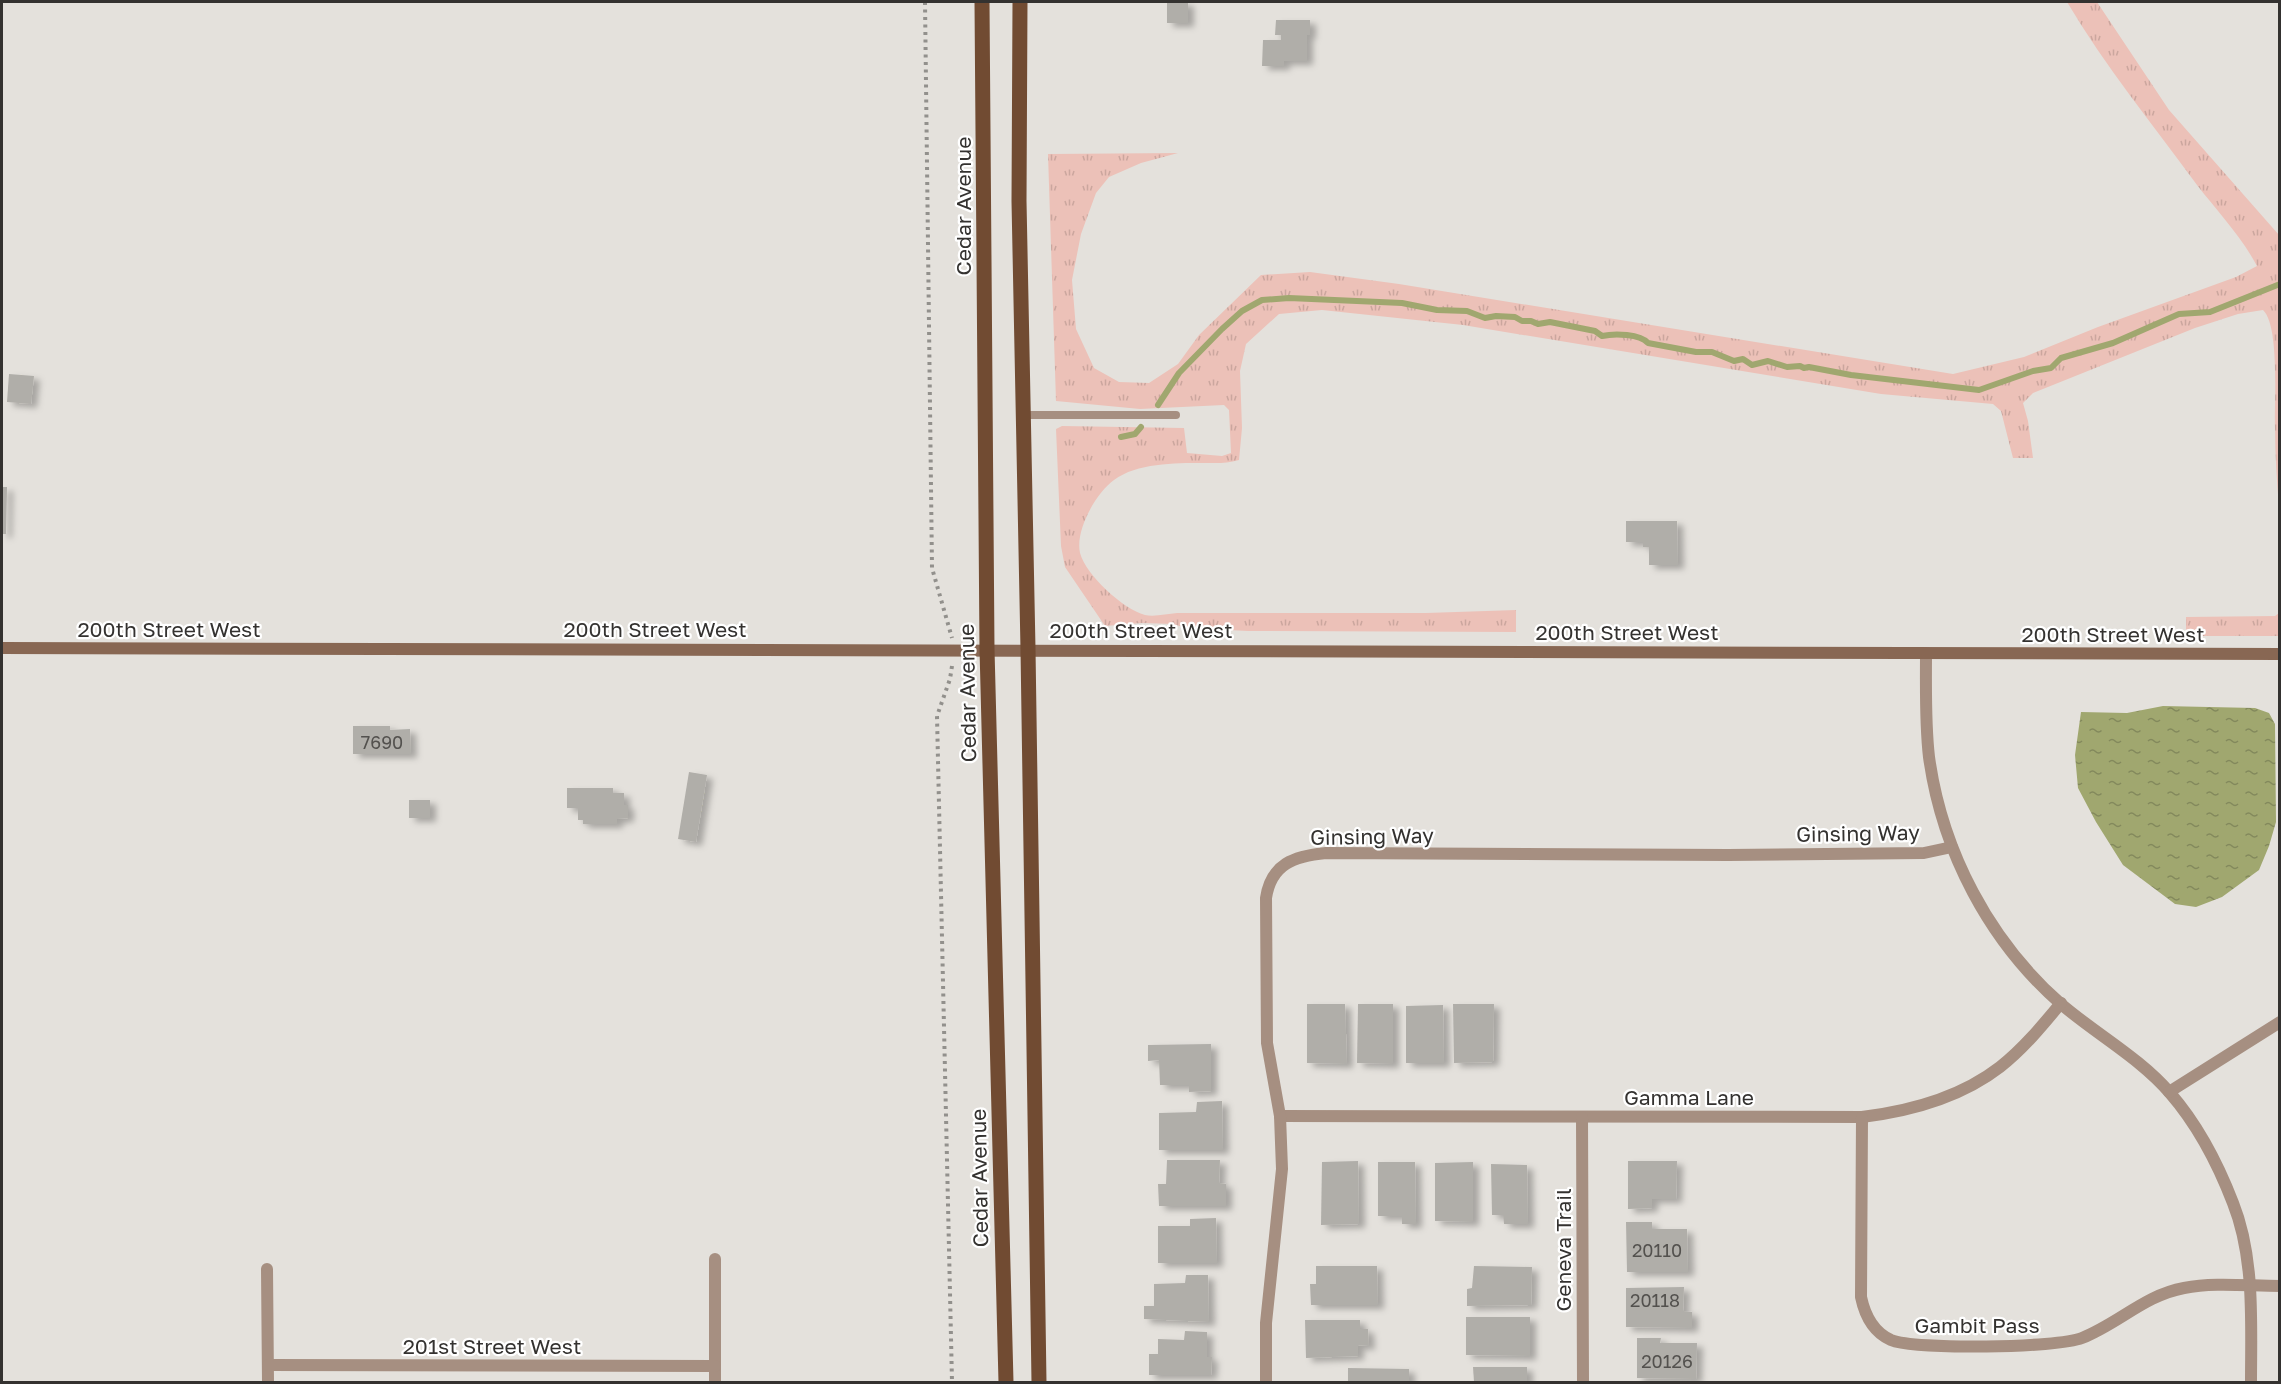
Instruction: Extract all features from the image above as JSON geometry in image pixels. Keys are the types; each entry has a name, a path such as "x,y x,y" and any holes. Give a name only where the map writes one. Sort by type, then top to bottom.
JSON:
{"main road":[{"name":"Cedar Avenue","path":"982,2 987,649 1006,1383"},
{"path":"1020,2 1019,201 1039,1383"}],"street":[{"name":"200th Street West","path":"2,648 2280,654"},
{"path":"1926,652 1929,756 1943,823 1971,889 1995,928 2019,960 2061,1004 2115,1045 2169,1092 2205,1143 2234,1204 2245,1251 2251,1383"},
{"name":"Ginsing Way","path":"1266,1383 1266,1323 1282,1169 1280,1116 1267,1042 1266,898 1268,884 1277,871 1297,858 1326,853 1705,855 1924,853 1952,847"},
{"name":"Gamma Lane","path":"1280,1116 1862,1117 1909,1110 1928,1104 1983,1078 2012,1057 2061,1004"},
{"path":"2169,1092 2280,1022"},
{"name":"Geneva Trail","path":"1582,1117 1582,1383"},
{"name":"Gambit Pass","path":"1862,1117 1862,1297 1869,1322 1889,1339 1900,1343 1944,1346 2052,1345 2080,1340 2112,1323 2140,1304 2166,1292 2185,1288 2248,1285"},
{"path":"715,1259 715,1383"},
{"path":"267,1269 268,1383"},
{"path":"2248,1285 2280,1286"},
{"name":"201st Street West","path":"268,1365 716,1366"}],"lane":[{"path":"1024,415 1176,415"}],"path":[{"path":"926,2 932,568 954,649 950,679 937,716 952,1383"}],"green space":[{"path":"2067,2 2097,2 2169,110 2279,235 2279,508 2275,448 2274,348 2272,332 2263,310 2238,314 2195,328 2033,393 2023,403 2033,458 2013,458 2001,411 1993,404 1881,394 1463,325 1322,310 1279,314 1246,344 1240,371 1242,428 1239,460 1221,463 1156,465 1123,474 1107,486 1088,513 1079,544 1084,562 1097,581 1116,599 1145,615 1516,610 1516,632 1248,631 1142,623 1105,626 1065,567 1061,546 1056,429 1062,426 1184,428 1187,453 1222,456 1231,453 1229,410 1224,405 1140,409 1056,401 1048,154 1178,153 1141,163 1109,177 1096,193 1081,234 1072,280 1076,329 1094,368 1119,382 1149,383 1178,364 1199,335 1261,275 1310,272 1399,284 1953,374 2024,357 2098,327 2236,277 2257,266 2237,234 2197,185 2113,72"},
{"path":"2279,613 2279,636 2186,636 2186,617 2275,616"}],"water":[{"path":"2163,706 2255,708 2269,713 2275,724 2276,822 2259,870 2222,897 2196,907 2175,904 2123,865 2078,788 2075,755 2081,712 2127,713"}],"building":[{"path":"1167,2 1188,2 1188,23 1167,23"},
{"path":"1276,20 1310,20 1310,35 1307,35 1307,61 1284,61 1284,66 1262,66 1263,40 1281,40 1281,35 1275,35"},
{"path":"9,374 34,376 31,404 7,402"},
{"path":"2,487 7,487 6,534 2,534"},
{"path":"1626,521 1677,521 1678,565 1649,565 1649,547 1643,547 1643,542 1626,542"},
{"path":"353,726 390,726 390,730 410,729 411,754 353,754"},
{"path":"689,772 707,775 696,842 678,839"},
{"path":"567,788 613,788 613,793 624,793 624,805 628,805 628,818 617,819 617,824 583,824 583,820 578,820 578,808 567,808"},
{"path":"409,800 430,800 430,818 409,818"},
{"path":"1307,1004 1345,1004 1347,1064 1307,1063"},
{"path":"1358,1004 1393,1004 1393,1064 1357,1063"},
{"path":"1453,1004 1494,1004 1493,1062 1454,1063"},
{"path":"1443,1005 1444,1063 1406,1063 1406,1006"},
{"path":"1211,1044 1211,1091 1189,1092 1189,1085 1160,1085 1159,1060 1148,1061 1148,1045"},
{"path":"1222,1101 1223,1150 1159,1150 1159,1113 1196,1112 1197,1102"},
{"path":"1167,1160 1220,1160 1219,1183 1226,1184 1226,1206 1159,1206 1158,1184 1166,1184"},
{"path":"1358,1161 1359,1224 1321,1225 1322,1162"},
{"path":"1628,1161 1677,1161 1676,1199 1652,1199 1652,1208 1628,1209"},
{"path":"1378,1162 1415,1162 1416,1224 1402,1224 1402,1216 1378,1216"},
{"path":"1473,1162 1473,1222 1435,1221 1435,1163"},
{"path":"1491,1164 1527,1165 1528,1224 1504,1224 1503,1215 1492,1215"},
{"path":"1216,1218 1217,1263 1158,1263 1158,1226 1190,1226 1190,1219"},
{"path":"1626,1222 1652,1222 1652,1229 1687,1229 1688,1272 1627,1272"},
{"path":"1316,1266 1377,1266 1378,1305 1311,1305 1310,1284 1316,1284"},
{"path":"1474,1266 1532,1267 1531,1305 1467,1306 1467,1289 1472,1288"},
{"path":"1186,1275 1208,1275 1209,1322 1144,1319 1144,1306 1154,1306 1154,1284 1185,1283"},
{"path":"1684,1287 1683,1311 1692,1312 1692,1328 1626,1327 1626,1288"},
{"path":"1466,1317 1530,1317 1530,1356 1466,1355"},
{"path":"1305,1320 1360,1320 1360,1329 1368,1329 1369,1346 1358,1345 1358,1356 1306,1358"},
{"path":"1185,1331 1207,1332 1207,1357 1212,1357 1211,1375 1149,1375 1149,1354 1158,1354 1158,1339 1184,1340"},
{"path":"1637,1338 1661,1338 1660,1343 1697,1343 1696,1379 1637,1378"},
{"path":"1473,1367 1527,1367 1527,1382 1474,1382"},
{"path":"1348,1368 1409,1369 1409,1382 1348,1382"}],"waterway":[{"path":"1158,405 1179,373 1222,329 1242,311 1262,300 1289,298 1402,303 1437,310 1467,311 1485,318 1515,317 1538,324 1550,322 1595,331 1602,336 1633,336 1648,343 1696,352 1712,352 1734,361 1743,359 1752,365 1768,361 1787,367 1809,367 1851,375 1979,390 2033,371 2051,368 2061,358 2113,343 2179,314 2210,312 2280,284"},
{"path":"1121,437 1135,434 1141,427"}]}
